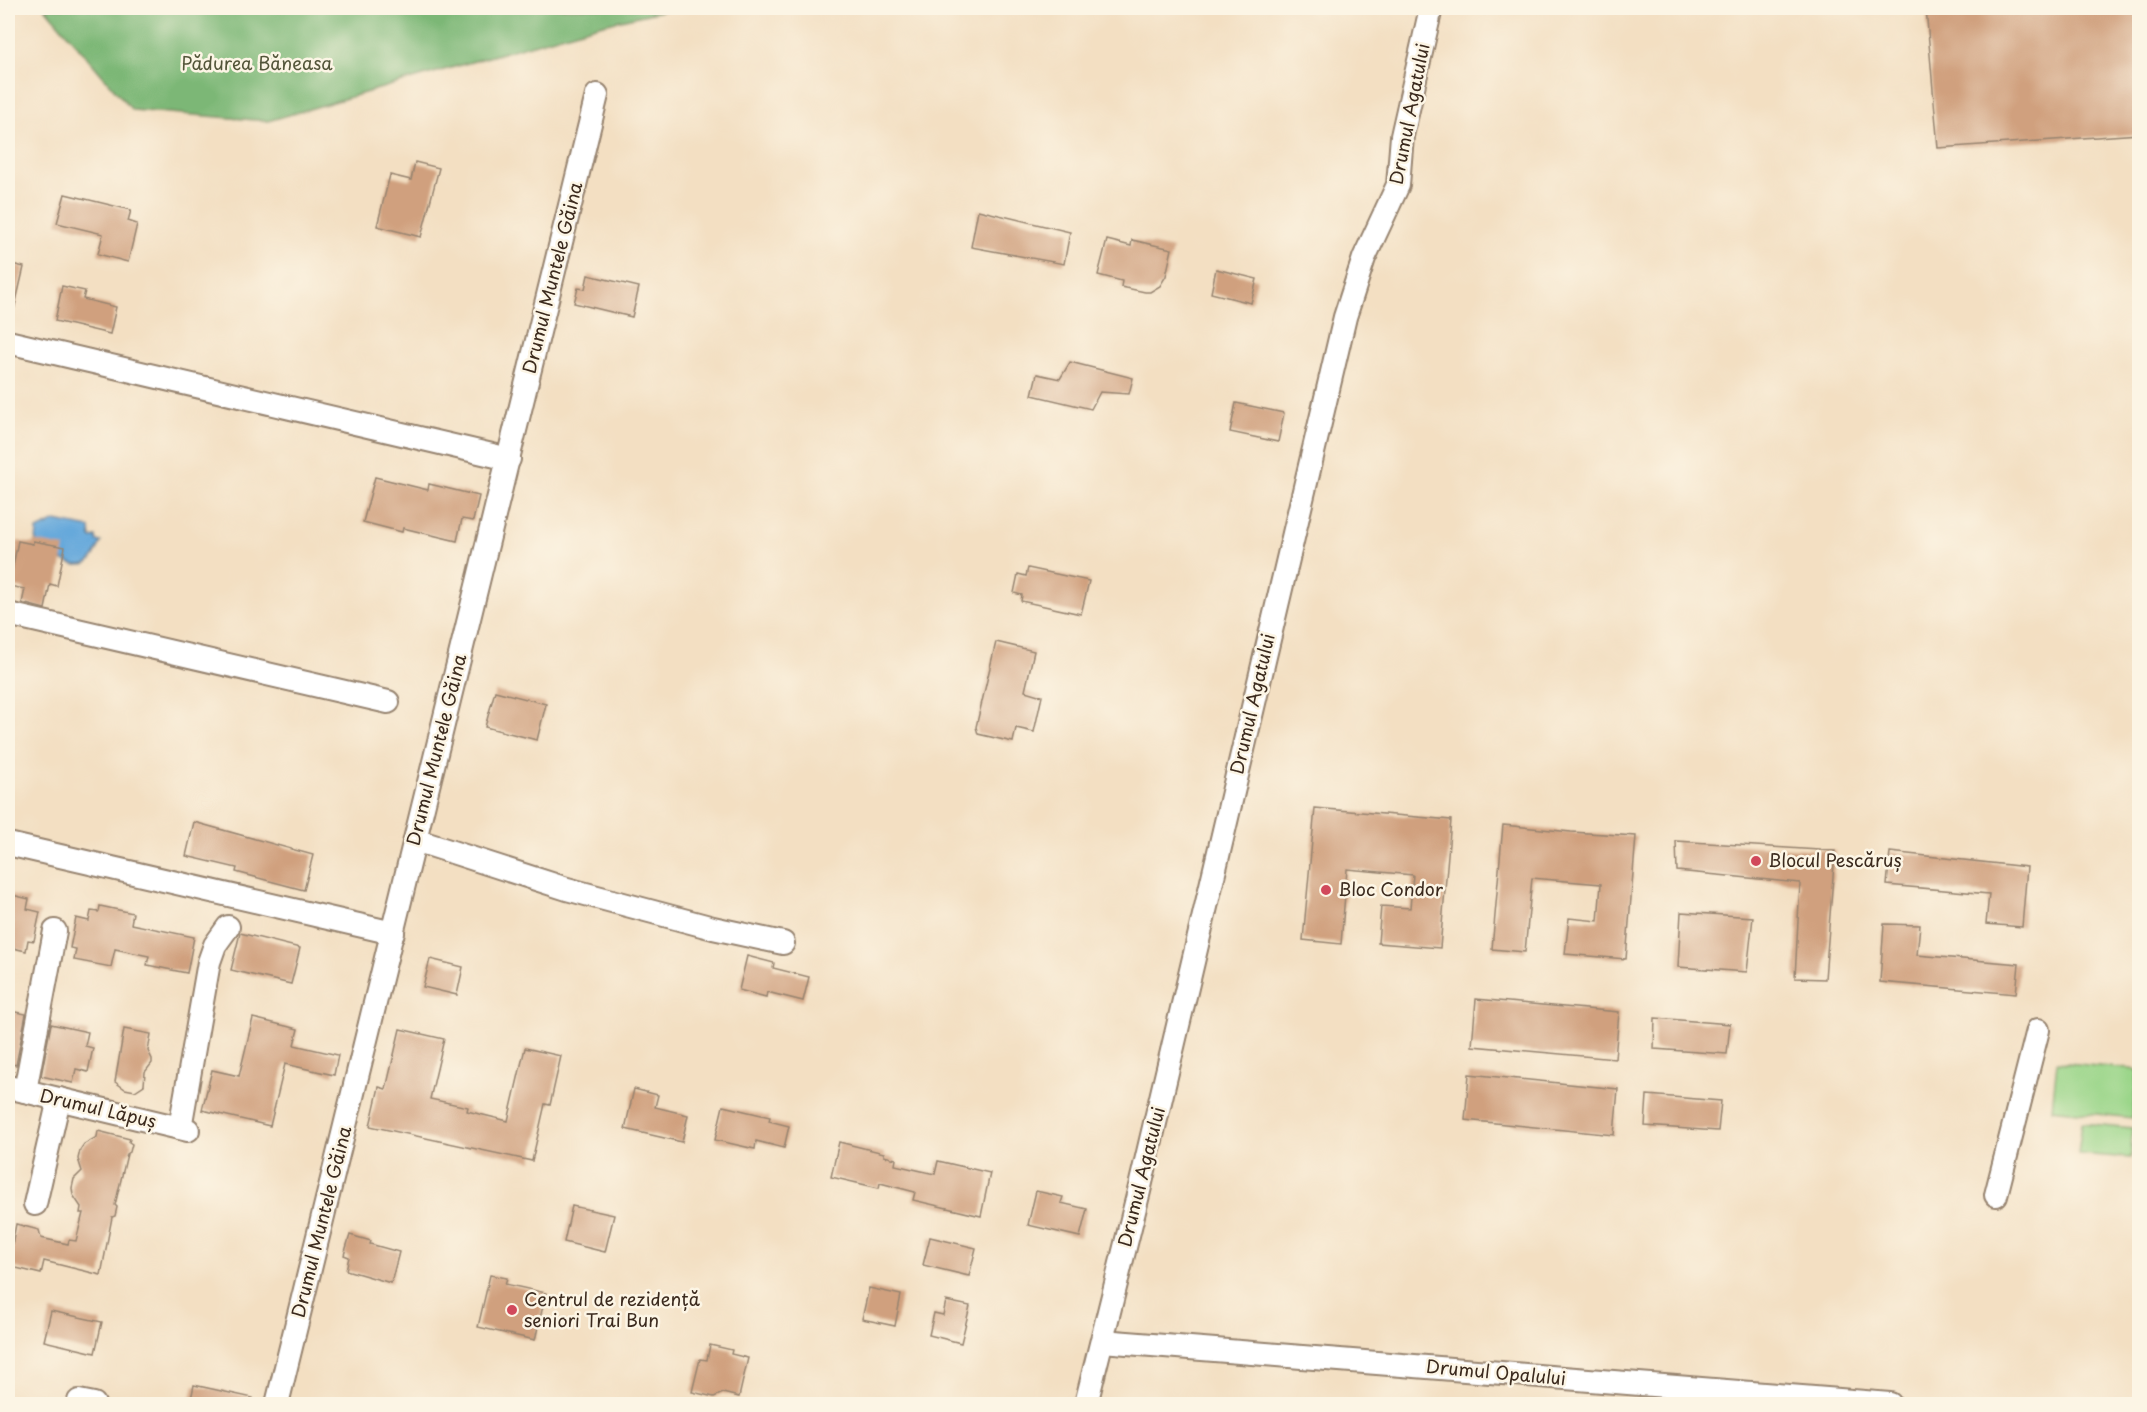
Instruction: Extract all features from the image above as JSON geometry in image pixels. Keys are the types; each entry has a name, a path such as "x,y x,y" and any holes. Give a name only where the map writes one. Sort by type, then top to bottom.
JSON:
{"street":[{"name":"Drumul Agatului","path":"1086,1404 1345,317 1364,258 1398,184 1402,136 1431,8"},
{"name":"Drumul Muntele Găina","path":"277,1404 597,95"},
{"path":"8,342 509,459"},
{"path":"8,614 388,702"},
{"path":"415,840 567,890 713,928 783,943"},
{"path":"8,844 393,933"},
{"name":"Drumul Lăpuș","path":"16,1089 184,1129 209,962 215,945 228,927"},
{"path":"16,1089 55,931"},
{"path":"1996,1195 2038,1030"},
{"path":"35,1204 58,1099"},
{"name":"Drumul Opalului","path":"1102,1341 1890,1404"}],"green space":[{"name":"Pădurea Băneasa","path":"45,8 674,8 599,25 268,121 132,110"},
{"path":"2057,1062 2138,1070 2132,1118 2052,1109"},
{"path":"2082,1123 2132,1128 2131,1158 2078,1154"}],"water":[{"path":"56,521 90,528 91,538 96,537 97,541 101,542 88,563 74,565 53,555 36,542 37,530"}],"building":[{"path":"1926,8 2139,8 2139,134 1938,148"},
{"path":"415,162 439,168 421,237 377,226 390,175 411,180"},
{"path":"65,194 131,210 128,221 137,224 128,262 98,254 103,234 57,223"},
{"path":"978,210 1070,232 1064,264 971,247"},
{"path":"1107,240 1131,246 1132,240 1172,249 1166,276 1160,286 1150,292 1145,292 1121,287 1122,281 1098,275"},
{"path":"8,263 24,267 14,310 8,309"},
{"path":"1216,269 1257,279 1251,303 1211,293"},
{"path":"588,275 639,287 632,317 574,303 578,288 585,289"},
{"path":"62,286 85,291 83,299 116,307 110,334 55,321"},
{"path":"1070,362 1133,378 1129,394 1100,392 1091,409 1032,395 1037,374 1060,379"},
{"path":"1236,403 1284,413 1278,442 1230,432"},
{"path":"375,477 428,490 429,484 479,496 473,521 462,519 457,541 403,528 402,532 363,522"},
{"path":"18,541 33,544 33,541 65,547 57,586 50,584 45,609 22,603 25,589 9,586"},
{"path":"1028,568 1089,581 1081,614 1021,601 1022,595 1014,593 1018,574 1026,576"},
{"path":"996,642 1034,651 1025,691 1042,696 1034,732 1016,728 1013,742 978,734 976,727"},
{"path":"495,691 546,704 537,740 485,727"},
{"name":"Bloc Condor","path":"1315,808 1451,820 1440,948 1378,943 1381,906 1410,908 1413,875 1347,869 1341,944 1303,940"},
{"path":"194,822 313,855 304,890 236,872 237,868 186,856"},
{"path":"1503,825 1636,836 1626,959 1565,954 1569,918 1598,921 1601,884 1532,878 1525,952 1492,949"},
{"name":"Blocul Pescăruș","path":"1676,841 1835,851 1825,979 1795,978 1800,883 1677,871"},
{"path":"1890,852 2027,867 2022,927 1986,924 1989,894 1887,885"},
{"path":"8,894 29,899 27,909 40,912 34,941 28,940 26,951 8,947"},
{"path":"100,906 133,913 131,924 194,937 187,973 147,965 149,956 115,949 111,967 74,960 76,949 70,948 76,918 89,921 91,911 99,912"},
{"path":"1681,912 1753,917 1747,972 1678,967"},
{"path":"1884,924 1920,925 1917,955 2019,964 2016,994 1880,982"},
{"path":"240,933 300,948 291,984 231,970"},
{"path":"747,956 774,963 773,968 809,977 803,1001 767,992 766,997 739,990"},
{"path":"430,959 463,967 457,995 423,987"},
{"path":"1476,999 1619,1012 1615,1059 1472,1046"},
{"path":"10,1011 26,1014 16,1065 8,1063"},
{"path":"253,1018 298,1029 294,1045 338,1055 334,1075 285,1064 270,1126 202,1110 212,1070 239,1076"},
{"path":"1655,1018 1730,1024 1727,1054 1654,1049"},
{"path":"51,1024 88,1032 85,1046 93,1048 88,1072 76,1069 73,1083 41,1076"},
{"path":"124,1029 151,1034 148,1051 152,1063 145,1072 144,1085 135,1091 125,1089 115,1082"},
{"path":"400,1029 444,1039 430,1099 468,1107 467,1111 508,1121 525,1048 561,1056 550,1105 545,1104 532,1161 370,1126 379,1087 386,1089"},
{"path":"1469,1074 1618,1089 1614,1135 1465,1120"},
{"path":"634,1089 658,1095 655,1107 688,1115 682,1142 625,1129"},
{"path":"1647,1095 1721,1101 1718,1131 1645,1126"},
{"path":"723,1106 770,1117 769,1121 789,1126 784,1148 756,1141 755,1149 715,1140"},
{"path":"98,1131 130,1139 129,1142 132,1144 127,1154 115,1205 117,1207 115,1216 112,1217 101,1275 44,1261 41,1274 8,1266 16,1224 39,1230 41,1238 68,1244 69,1240 76,1241 83,1213 80,1213 81,1207 73,1195 72,1188 74,1179 82,1171 78,1159 80,1150 84,1144 97,1137"},
{"path":"839,1142 884,1153 884,1156 896,1159 895,1165 935,1174 938,1161 990,1173 981,1216 913,1200 915,1192 880,1183 879,1188 831,1177"},
{"path":"1036,1191 1063,1197 1061,1203 1087,1209 1080,1237 1028,1225"},
{"path":"572,1206 614,1215 605,1252 564,1242"},
{"path":"350,1235 371,1241 370,1244 399,1252 391,1283 346,1270 349,1257 344,1255"},
{"path":"930,1237 976,1248 969,1276 923,1265"},
{"name":"Centrul de rezidență seniori Trai Bun","path":"490,1275 507,1278 505,1284 546,1293 535,1340 478,1327"},
{"path":"869,1288 901,1295 895,1326 862,1319"},
{"path":"946,1301 970,1306 961,1343 929,1335 934,1313 943,1315"},
{"path":"51,1311 102,1322 95,1353 44,1341"},
{"path":"710,1345 732,1350 731,1354 748,1358 739,1397 723,1393 714,1397 692,1392 700,1359 707,1360"},
{"path":"194,1385 253,1398 253,1404 190,1404"}],"place":[{"name":"Blocul Pescăruș","path":"1756,861"},
{"name":"Bloc Condor","path":"1326,890"},
{"name":"Centrul de rezidență seniori Trai Bun","path":"512,1310"}]}
